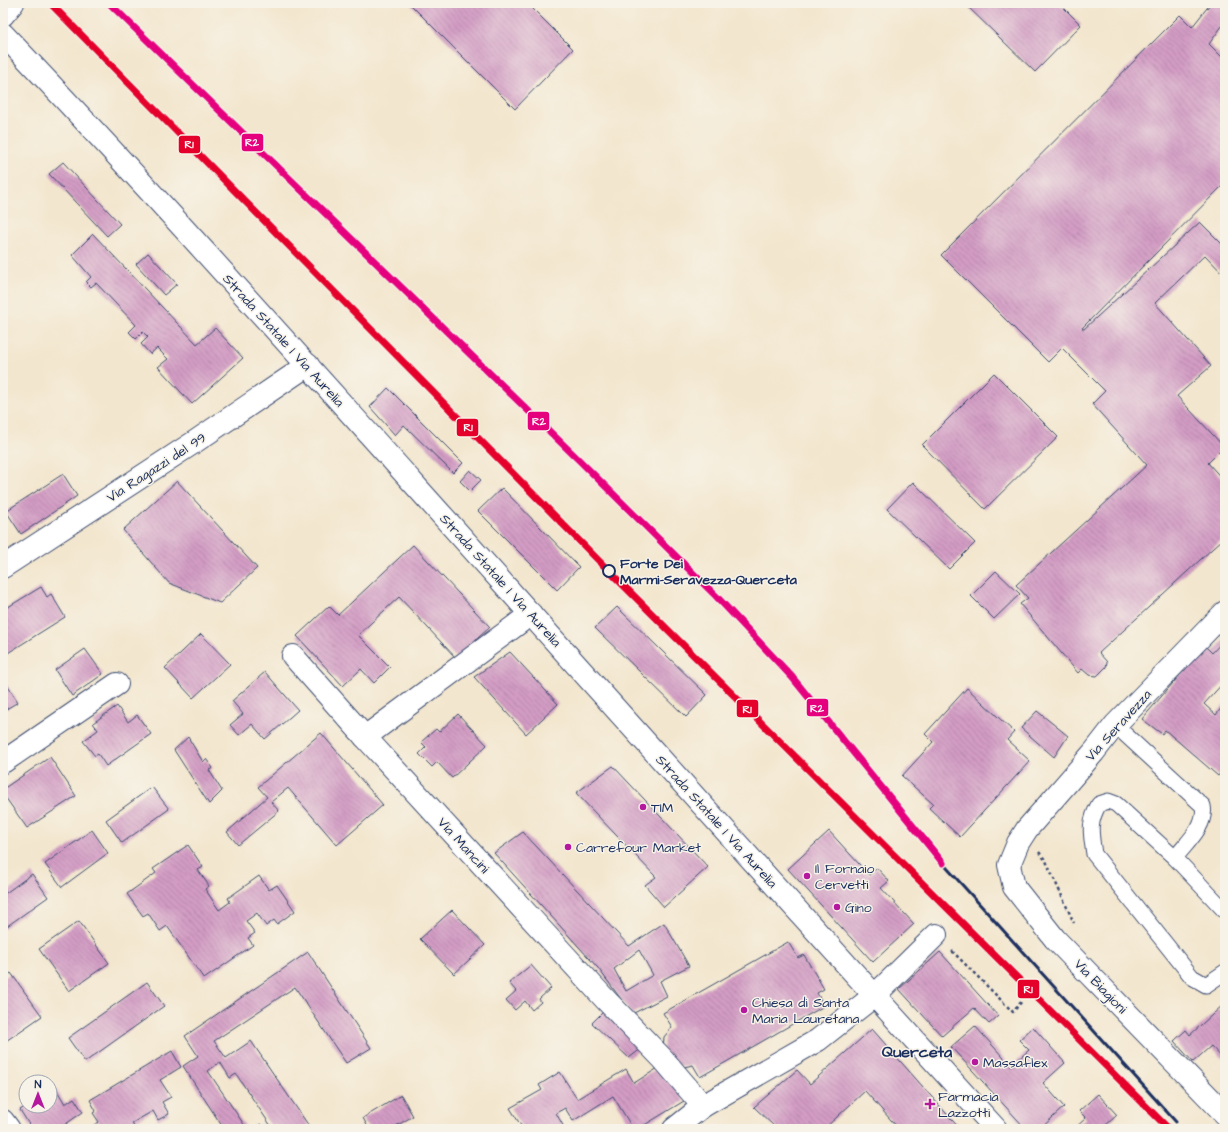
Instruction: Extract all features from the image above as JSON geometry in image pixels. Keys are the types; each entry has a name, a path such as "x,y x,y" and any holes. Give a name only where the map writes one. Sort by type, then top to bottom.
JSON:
{"street":[{"path":"3,15 13,3"},
{"name":"Strada Statale 1 Via Aurelia","path":"3,34 66,100 308,365 874,996 996,1129"},
{"name":"Via Ragazzi del 99","path":"3,567 193,443 308,365"},
{"name":"Via Seravezza","path":"1023,836 1115,725 1225,612"},
{"path":"365,737 531,614"},
{"name":"Via Mancini","path":"293,656 365,737 605,999 663,1059 703,1106"},
{"path":"3,762 117,684"},
{"name":"Via Biagioni","path":"1023,836 1009,864 1014,887 1055,939 1225,1114"},
{"path":"674,1129 703,1106 818,1040 874,996 936,935"},
{"path":"3,1121 9,1129"}],"lane":[{"path":"1115,725 1203,806 1205,815 1202,823 1175,858"},
{"path":"1225,911 1175,858 1116,804 1108,801 1100,804 1092,817 1091,833 1094,854 1192,977 1206,985 1225,972"}],"path":[{"path":"1023,836 1046,861 1075,927"},
{"path":"936,935 1013,1012 1022,1001"}],"building":[{"path":"409,3 527,3 573,49 515,109"},
{"path":"964,3 1059,3 1081,25 1035,72"},
{"path":"1211,3 1225,3 1225,22 1209,44 1225,60 1225,183 1082,328 1084,329 1200,222 1225,247 1225,276 1205,255 1155,303 1211,366 1177,396 1224,447 1208,463 1225,482 1225,537 1099,653 1107,662 1106,667 1097,676 1089,675 1082,669 1078,673 1020,604 1028,598 1016,585 1147,465 1092,404 1105,391 1062,348 1048,362 941,255 1180,15 1192,27"},
{"path":"63,162 120,224 107,236 49,174"},
{"path":"93,234 197,344 215,328 243,358 192,404 158,367 168,359 157,348 150,354 141,344 148,337 143,332 136,339 129,332 136,325 96,283 91,287 86,282 91,277 72,255"},
{"path":"148,253 177,284 164,295 136,264"},
{"path":"994,373 1058,437 985,509 922,445"},
{"path":"388,388 463,463 453,473 404,425 395,435 370,407"},
{"path":"470,470 481,480 470,491 460,481"},
{"path":"63,474 77,496 21,534 6,511"},
{"path":"177,481 257,568 220,603 169,583 123,530"},
{"path":"913,482 975,543 949,569 887,509"},
{"name":"Forte Dei Marmi-Seravezza-Querceta","path":"502,488 579,567 557,590 478,511"},
{"path":"413,545 490,627 456,658 399,597 358,635 390,667 374,683 361,669 343,686 297,636 329,606 338,615"},
{"path":"996,571 1020,594 994,619 971,596"},
{"path":"41,587 47,597 51,594 65,617 3,656 3,610"},
{"path":"617,607 707,695 686,717 595,628"},
{"path":"201,634 230,664 193,698 165,668"},
{"path":"1225,639 1225,681 1204,704 1216,715 1225,703 1225,768 1218,776 1165,730 1162,734 1142,719 1205,646 1212,653"},
{"path":"85,649 103,674 72,696 55,670"},
{"path":"510,652 558,704 526,734 474,677"},
{"path":"265,672 298,710 265,739 252,724 239,735 230,725 243,714 232,701"},
{"path":"7,685 18,702 3,711 3,688"},
{"path":"967,688 1014,732 1007,740 1030,761 960,837 929,808 933,804 902,776 933,742 925,734"},
{"path":"117,706 128,722 137,715 151,734 106,766 98,754 95,756 83,741 98,730 93,723"},
{"path":"1037,711 1068,736 1054,757 1021,728"},
{"path":"458,714 487,745 452,778 437,762 432,767 419,754 426,747 421,742 436,729 439,732"},
{"path":"321,733 383,805 337,845 288,788 271,802 279,811 238,845 227,832 267,797 258,787"},
{"path":"188,737 203,762 206,759 213,768 209,770 222,791 209,804 174,750"},
{"path":"50,757 76,796 27,828 3,794 3,789"},
{"path":"613,766 708,867 664,907 645,885 656,877 576,793"},
{"path":"152,787 169,809 122,843 106,820"},
{"path":"92,830 108,853 62,887 45,864"},
{"path":"829,831 869,875 877,868 889,881 881,888 914,924 873,962 788,869"},
{"path":"523,832 629,946 664,923 689,966 660,981 667,996 632,1014 598,968 494,853","holes":["639,950 653,975 626,991 614,969"]},
{"path":"188,845 203,867 198,870 209,886 205,889 219,910 230,902 228,898 259,876 269,890 277,885 295,911 277,924 274,920 266,926 257,913 246,921 255,933 248,938 253,945 204,979 167,926 160,931 148,913 143,916 127,894 156,873 153,869"},
{"path":"32,874 48,897 3,929 3,895"},
{"path":"452,910 485,945 454,974 420,939"},
{"path":"79,921 109,963 69,991 39,949"},
{"name":"Chiesa di Santa Maria Lauretana","path":"788,942 798,958 804,955 824,989 817,993 824,1006 700,1077 693,1065 684,1067 674,1064 663,1050 664,1037 672,1027 663,1013"},
{"path":"308,952 371,1048 346,1063 295,987 214,1041 226,1058 251,1041 311,1129 273,1129 236,1074 230,1078 220,1062 208,1071 247,1129 224,1129 183,1066 198,1056 185,1036"},
{"path":"940,952 998,1016 989,1024 974,1008 942,1036 899,989"},
{"path":"531,965 551,988 539,999 541,1002 532,1010 525,1001 515,1010 506,1000 516,991 509,983"},
{"path":"11,973 42,1016 3,1043 3,978"},
{"path":"147,982 164,1006 85,1062 68,1038"},
{"path":"1224,1004 1225,1061 1211,1046 1193,1062 1174,1041 1186,1030 1190,1035"},
{"path":"605,1010 642,1048 629,1058 592,1023"},
{"path":"975,1026 1011,1066 1029,1050 1019,1040 1033,1027 1065,1063 1043,1083 1064,1107 1040,1129 1026,1129 951,1047"},
{"path":"872,1029 960,1129 899,1129 865,1091 824,1129 777,1129 754,1107 797,1070 810,1084"},
{"path":"172,1051 181,1067 160,1080 171,1097 162,1102 169,1114 158,1120 153,1111 132,1123 135,1129 87,1129 99,1122 93,1113 96,1111 90,1100"},
{"path":"663,1065 684,1101 638,1129 633,1129 613,1096 573,1121 565,1108 556,1113 565,1129 523,1129 510,1108 542,1090 539,1085 560,1072 577,1099 626,1069 634,1083"},
{"path":"58,1092 65,1104 74,1098 83,1112 60,1128 61,1129 32,1129 23,1114 58,1114"},
{"path":"1098,1094 1117,1115 1105,1126 1107,1129 1074,1129 1086,1118 1079,1111"},
{"path":"401,1095 413,1116 391,1129 369,1129 363,1118"},
{"path":"261,1124 265,1129 251,1129"}],"railway":[{"path":"109,3 579,460 716,596 792,677 947,868 1176,1122"}],"transit line":[{"name":"R1","path":"50,3 606,568 1169,1129"},
{"name":"R2","path":"109,3 579,460 716,596 792,677 943,863"}],"place":[{"name":"Forte Dei Marmi-Seravezza-Querceta","path":"609,571"},
{"name":"TIM","path":"643,807"},
{"name":"Carrefour Market","path":"568,847"},
{"name":"Il Fornaio Cervetti","path":"807,876"},
{"name":"Gino","path":"837,907"},
{"name":"Chiesa di Santa Maria Lauretana","path":"744,1010"},
{"name":"Massaflex","path":"975,1062"},
{"name":"Farmacia Lazzotti","path":"930,1104"}],"district":[{"name":"Querceta","path":"917,1051"}]}
